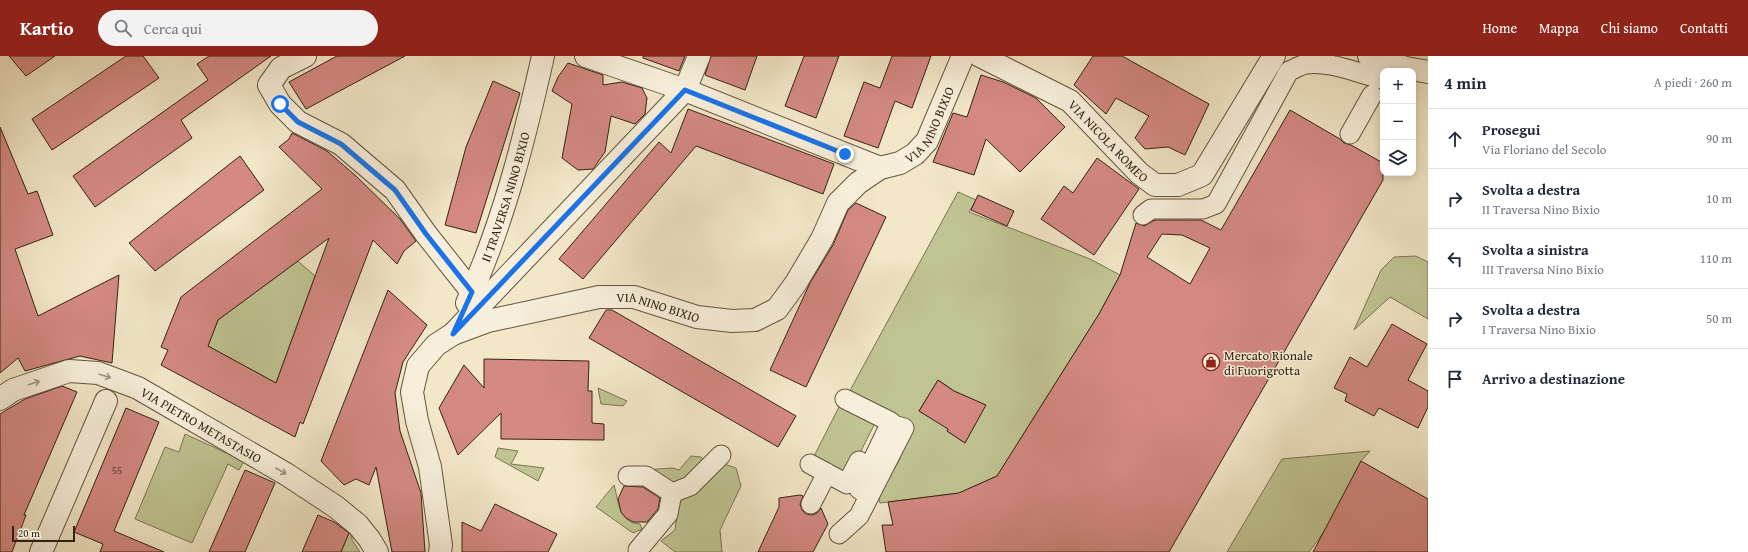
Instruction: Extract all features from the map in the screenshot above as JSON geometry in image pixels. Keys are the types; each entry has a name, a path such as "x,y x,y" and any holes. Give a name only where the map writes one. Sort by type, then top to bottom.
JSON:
{"street":[{"path":"305,56 281,68 269,85 280,104 298,122 341,144 395,190 426,234 472,292"},
{"name":"II TRAVERSA NINO BIXIO","path":"453,334 494,238 524,140 543,56"},
{"path":"586,56 685,90 880,168"},
{"path":"453,334 685,90 699,56"},
{"name":"VIA NINO BIXIO","path":"440,552 441,544 430,467 417,421 412,392 418,366 436,345 453,334 488,321 599,297 634,297 697,317 732,321 755,320 777,309 796,283 822,239 838,203 858,183 880,168 900,163 915,154 927,141 963,56"},
{"name":"VIA NICOLA ROMEO","path":"980,56 1070,101 1139,173 1155,185 1178,185 1202,175 1274,56"},
{"path":"1369,56 1383,68"},
{"path":"1143,215 1151,209 1203,209 1216,204 1289,71 1305,64 1380,70"},
{"path":"1416,72 1428,72"},
{"path":"1352,122 1372,95"},
{"name":"VIA PIETRO METASTASIO","path":"0,399 13,390 69,371 98,373 138,388 286,474 336,507 358,525 377,552"},
{"path":"839,534 862,512 904,428 897,426 865,493 859,489 892,422 845,399"},
{"path":"41,552 106,402"},
{"path":"810,464 847,484 880,416"},
{"path":"672,493 690,486 721,455"},
{"path":"811,504 827,473"},
{"path":"628,476 646,476 672,493"},
{"path":"638,550 668,514 672,493"}],"green space":[{"path":"958,192 976,200 969,212 1090,259 1120,275 1099,314 997,476 959,493 880,503 878,495 900,459 895,439 847,396","holes":["938,380 954,391 985,405 965,443 947,431 957,414 936,421 919,411"]},
{"path":"1416,256 1428,262 1428,319 1390,297 1354,330 1381,270 1394,257"},
{"path":"298,261 315,276 276,383 208,346 218,320"},
{"path":"598,388 627,401 623,406 601,404"},
{"path":"842,401 877,419 847,479 811,462"},
{"path":"185,434 244,461 239,470 228,464 192,543 135,519 165,447 179,452"},
{"path":"498,448 518,451 511,464 544,468 538,481 495,457"},
{"path":"1370,451 1361,461 1326,529 1309,552 1227,552 1282,459"},
{"path":"691,456 701,457 706,462 677,486 642,470 673,468 679,470"},
{"path":"721,463 736,468 741,486 720,530 722,552 675,552 661,541 675,530 679,499"},
{"path":"614,485 623,515 627,519 640,524 642,529 633,533 596,507"},
{"path":"351,528 352,540 360,552 341,552"}],"building":[{"path":"9,56 55,56 26,76"},
{"path":"126,56 143,56 159,78 52,150 32,119"},
{"path":"209,56 271,56 181,120 192,138 95,207 73,176 208,80 197,64"},
{"path":"337,56 405,56 306,109 289,82"},
{"path":"643,56 685,56 679,71 643,58"},
{"path":"711,56 757,56 745,90 705,75"},
{"path":"804,56 839,56 816,118 785,106"},
{"path":"892,56 931,56 912,108 895,101 878,148 844,136 864,82 880,88"},
{"path":"1093,56 1122,56 1209,104 1185,155 1168,147 1145,149 1135,138 1149,116 1116,98 1106,114 1074,85"},
{"path":"568,63 603,75 603,85 622,82 642,88 647,98 645,114 635,124 611,116 605,152 593,169 578,170 562,158 572,104 552,91 558,77"},
{"path":"981,75 1003,82 1036,98 1065,127 1020,172 986,139 974,175 933,162 953,113 967,117"},
{"path":"493,81 520,93 476,233 445,225 466,147"},
{"path":"688,109 834,164 823,194 696,146 583,279 559,259 659,142 671,153"},
{"name":"Mercato Rionale di Fuorigrotta","path":"1290,110 1340,139 1344,143 1351,145 1380,161 1380,176 1383,176 1383,180 1169,552 886,552 882,525 893,525 888,502 959,493 997,476 1099,314 1120,275 1136,223 1144,226 1155,220 1201,220 1221,230","holes":["1162,234 1182,235 1210,248 1190,284 1147,257"]},
{"path":"0,127 28,194 37,191 53,235 15,249 38,316 119,275 112,363 80,356 25,371 18,358 0,373"},
{"path":"292,133 327,151 356,176 400,219 416,241 404,251 397,264 373,240 303,424 300,422 295,437 161,365 168,350 161,347 181,297 322,189 279,147 289,139","holes":["329,238 276,383 208,346 218,320"]},
{"path":"240,156 264,190 155,271 129,243"},
{"path":"1097,158 1139,189 1094,255 1041,219 1064,186 1073,193"},
{"path":"978,195 1014,211 1007,226 971,210"},
{"path":"856,203 886,217 806,387 770,370 810,283 833,245 848,210"},
{"path":"388,290 427,325 403,362 395,393 400,431 421,493 425,552 392,552 376,467 369,485 356,479 344,485 321,461"},
{"path":"606,310 612,310 796,416 778,447 589,338"},
{"path":"1392,324 1427,344 1408,380 1428,391 1428,407 1418,428 1379,408 1374,416 1345,401 1347,394 1334,388 1350,357 1367,367"},
{"path":"484,359 589,361 588,391 592,391 592,423 604,424 604,440 501,439 501,413 458,455 439,408 464,365 484,388"},
{"path":"938,380 954,391 986,405 965,443 947,431 948,429 919,411"},
{"path":"62,386 77,392 24,515 26,515 12,552 0,552 0,414 25,399"},
{"path":"126,408 159,422 114,531 164,552 100,552 103,544 74,532"},
{"path":"1361,461 1428,499 1428,552 1313,552"},
{"path":"245,470 275,483 245,552 209,552"},
{"path":"624,486 643,487 660,498 658,509 647,522 633,522 626,518 621,512 618,499"},
{"path":"800,495 803,496 800,504 802,510 806,514 812,515 817,513 821,508 828,524 813,552 758,552 779,507 779,498"},
{"path":"495,504 557,534 548,552 462,552 462,522 481,531"},
{"path":"318,515 334,522 349,533 341,552 302,552"}],"place":[{"name":"Mercato Rionale di Fuorigrotta","path":"1211,362"}],"route":[{"path":"280,104 298,122 341,144 395,190 426,234 472,292 453,334 685,90 845,154"}]}
